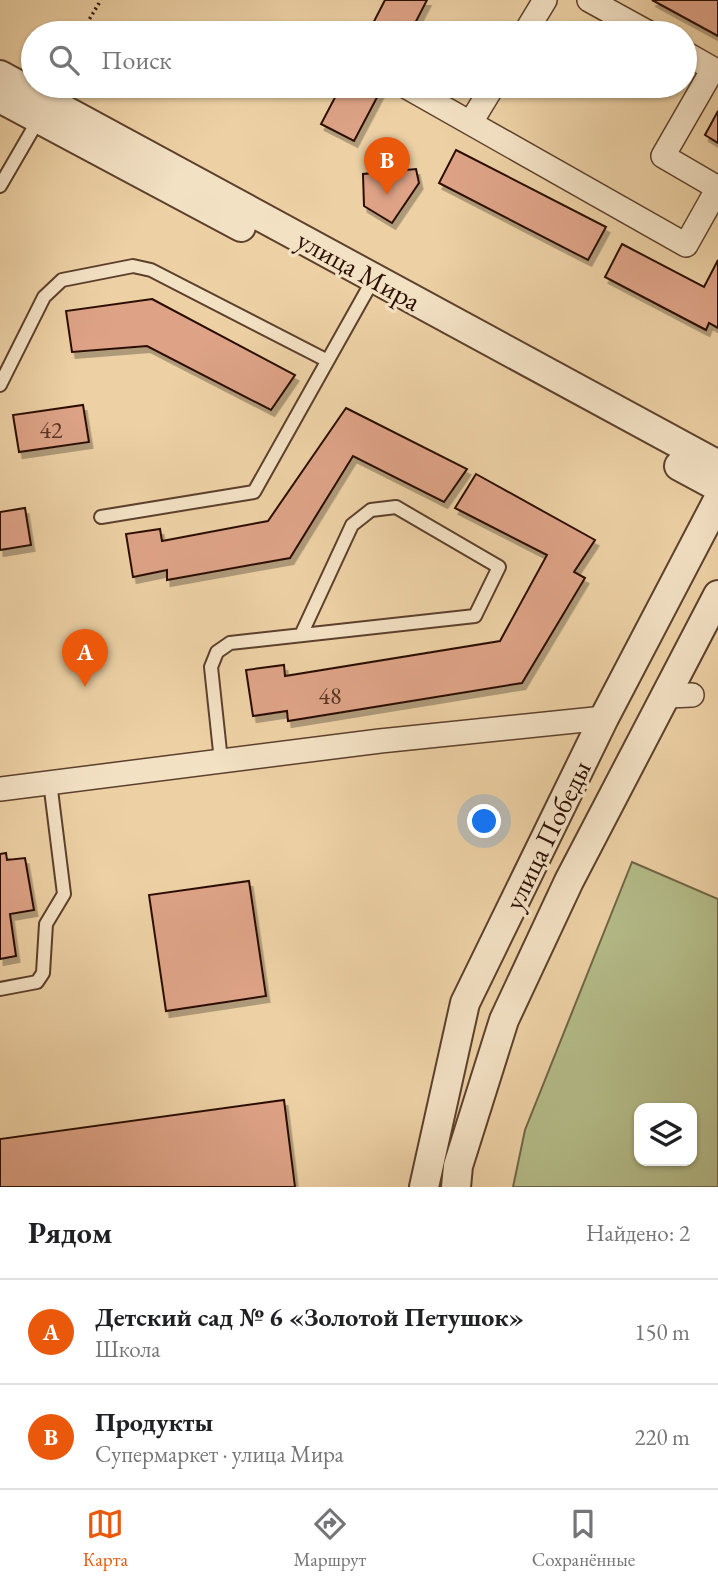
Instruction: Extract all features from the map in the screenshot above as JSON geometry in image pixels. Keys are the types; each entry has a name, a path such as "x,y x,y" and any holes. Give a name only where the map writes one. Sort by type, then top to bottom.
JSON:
{"street":[{"path":"532,21 545,0"},
{"path":"589,0 627,21"},
{"path":"697,60 713,69 697,97"},
{"name":"улица Мира","path":"0,75 21,91"},
{"name":"улица Мира","path":"0,98 44,109"},
{"name":"улица Мира","path":"30,98 44,109 368,286 718,487"},
{"path":"427,98 686,245 718,188 663,156 696,98"},
{"path":"471,122 486,98"},
{"name":"улица Мира","path":"368,286 718,465"},
{"name":"улица Победы","path":"424,1187 465,1003 604,718 718,500"},
{"name":"улица Победы","path":"456,1187 458,1166 504,1020 569,881 679,696 718,595"},
{"path":"0,789 380,741 604,718"}],"lane":[{"path":"0,186 44,109"},
{"path":"0,385 44,297 62,280 133,266 151,270 326,360"},
{"path":"101,517 254,492 368,286"},
{"path":"221,761 211,667 217,652 230,643 475,616 499,567 396,507 371,510 352,525 301,635"},
{"path":"0,989 37,982 43,973 46,924 64,894 50,782"}],"path":[{"path":"88,21 101,0"}],"green space":[{"path":"632,862 718,899 718,1187 513,1187 525,1130"}],"building":[{"path":"385,0 427,0 416,21 374,21"},
{"path":"652,0 718,0 718,36 697,25 697,21 690,21"},
{"path":"335,98 377,98 354,141 321,124"},
{"path":"718,111 718,143 705,135"},
{"path":"456,150 606,227 588,260 439,183"},
{"path":"416,169 419,183 392,223 364,206 363,174"},
{"path":"622,244 704,287 718,260 718,328 709,323 706,330 605,277"},
{"path":"152,299 295,375 271,410 147,346 72,352 66,311"},
{"path":"83,405 89,442 19,452 13,415"},
{"path":"346,408 467,469 444,502 353,456 290,558 167,580 167,570 133,577 126,534 160,529 162,541 268,521"},
{"path":"476,474 595,540 574,572 585,578 522,683 288,721 287,711 253,716 246,670 284,665 285,676 500,641 547,555 455,508"},
{"path":"25,508 31,545 0,550 0,512"},
{"path":"6,853 7,860 25,858 34,910 10,914 16,956 0,959 0,854"},
{"path":"249,881 266,996 166,1011 149,895"},
{"path":"284,1100 295,1187 0,1187 0,1139"}],"place":[{"name":"Продукты","path":"387,195"},
{"name":"Детский сад № 6 «Золотой Петушок»","path":"85,687"}]}
